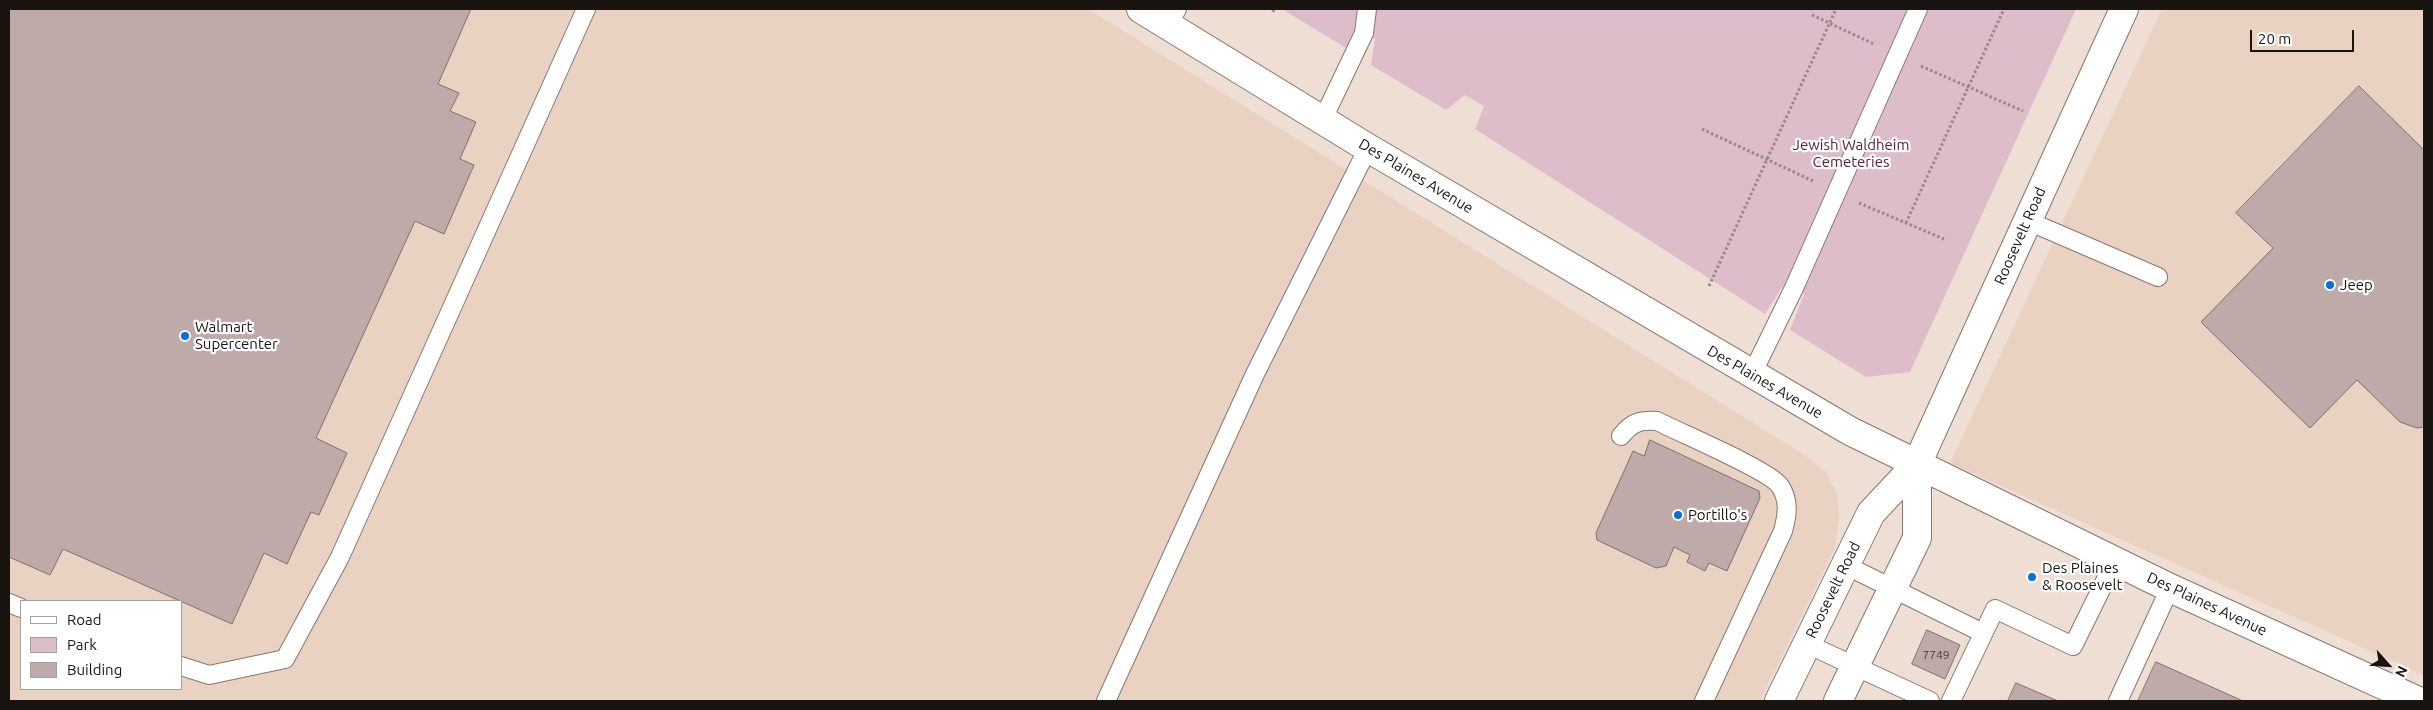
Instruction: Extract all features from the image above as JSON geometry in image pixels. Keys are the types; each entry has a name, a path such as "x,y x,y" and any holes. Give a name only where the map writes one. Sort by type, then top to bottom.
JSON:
{"main road":[{"name":"Des Plaines Avenue","path":"1141,9 1172,17 1323,120 1368,148 1850,431 2170,588 2418,701"},
{"name":"Roosevelt Road","path":"1778,701 1871,512 1917,464 2124,9"},
{"name":"Roosevelt Road","path":"1838,701 1917,538 1917,464"}],"lane":[{"path":"182,666 210,675 285,659 340,557 586,9"},
{"path":"1323,120 1364,33 1367,9"},
{"path":"1752,374 1794,288 1918,9"},
{"path":"1106,701 1255,374 1368,148"},
{"path":"2028,221 2158,277"},
{"path":"1621,436 1630,424 1645,420 1657,421 1771,477 1780,486 1784,495 1787,516 1783,531 1704,701"},
{"path":"1951,701 1995,609 2073,646 2115,561"},
{"path":"1845,565 1983,633"},
{"path":"2118,701 2170,588"},
{"path":"1807,644 1930,701"}],"path":[{"path":"1709,286 1836,9"},
{"path":"1906,223 2004,9"}],"shaded area":[{"path":"9,9 1088,9 1803,454 1826,472 1837,494 1839,517 1835,548 1760,701 9,701"},
{"path":"2162,9 2424,9 2424,675 1950,463"}],"green space":[{"name":"Jewish Waldheim Cemeteries","path":"1282,9 2076,9 1910,372 1866,377 1790,330 1804,294 1785,283 1765,314 1475,129 1484,106 1465,95 1446,110 1371,65 1375,39 1355,29 1346,48"}],"building":[{"name":"Walmart Supercenter","path":"9,9 471,9 438,84 459,93 450,111 476,122 460,159 474,165 444,234 415,221 316,438 347,453 319,515 311,512 287,564 264,553 232,624 182,602 182,600 178,600 63,549 50,575 9,557"},
{"name":"Jeep","path":"2359,86 2424,150 2424,427 2417,428 2400,422 2357,380 2310,428 2201,322 2273,248 2236,213"},
{"name":"Portillo's","path":"1650,440 1759,491 1760,498 1727,571 1709,563 1705,571 1687,562 1690,555 1674,547 1666,566 1656,568 1597,540 1596,533 1633,451 1644,456"},
{"path":"1927,630 1960,645 1945,679 1912,664"},
{"path":"2156,662 2243,701 2138,701"},
{"path":"2016,683 2058,701 2008,701"}],"place":[{"name":"Jeep","path":"2330,285"},
{"name":"Walmart Supercenter","path":"185,336"},
{"name":"Portillo's","path":"1678,515"},
{"name":"Des Plaines & Roosevelt","path":"2032,577"}]}
